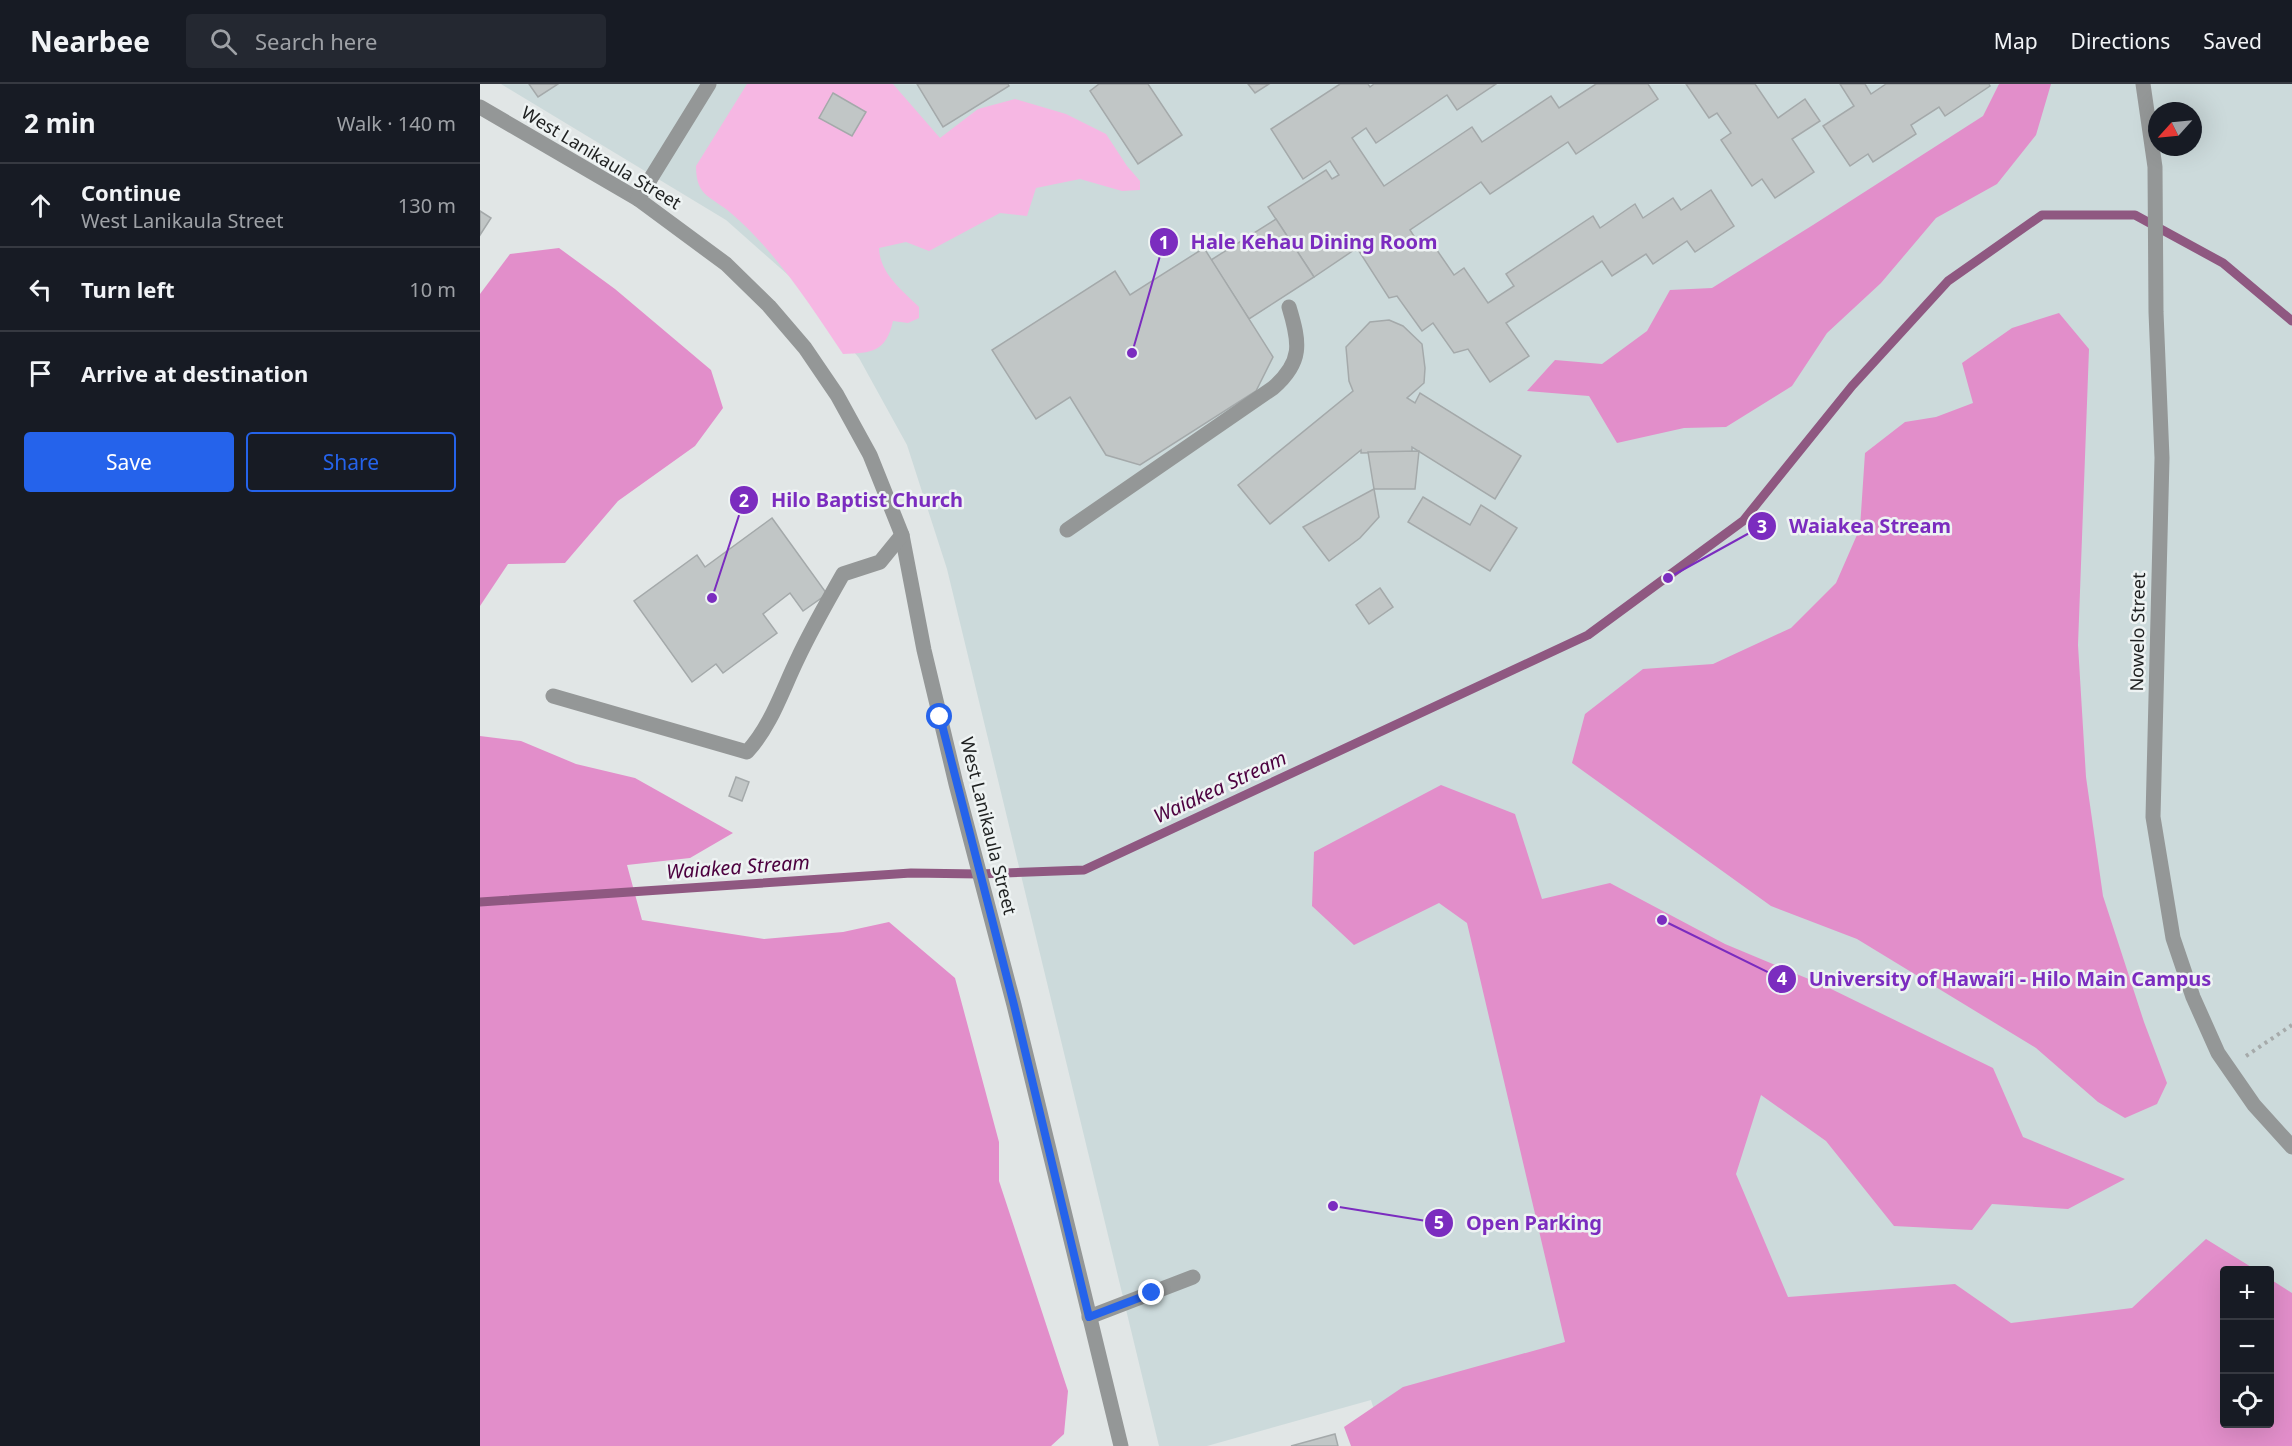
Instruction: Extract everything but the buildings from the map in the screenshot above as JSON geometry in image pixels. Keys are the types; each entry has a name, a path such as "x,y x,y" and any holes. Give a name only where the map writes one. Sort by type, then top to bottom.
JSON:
{"street":[{"path":"638,199 709,84"},
{"name":"Nowelo Street","path":"2143,84 2155,167 2156,312 2162,458 2153,817 2173,938 2193,997 2218,1053 2254,1105 2292,1147"},
{"name":"West Lanikaula Street","path":"480,107 638,199 726,264 769,306 806,348 837,396 870,455 902,535 924,650 956,784 1014,1005 1121,1446"},
{"path":"1067,530 1287,376 1295,360 1298,337 1289,307"},
{"path":"553,696 747,752 756,742 779,702 798,659 843,574 880,562 902,535"},
{"path":"1089,1317 1194,1277"}],"path":[{"path":"2229,1068 2292,1025"}],"shaded area":[{"path":"501,84 2292,84 2292,1446 1385,1446 1371,1400 1207,1446 1159,1446 947,569 907,445 859,358 796,282 726,220"},
{"path":"747,84 893,84 940,138 978,109 1015,99 1066,114 1106,134 1140,181 1140,190 1122,191 1080,179 1036,188 1027,216 1000,213 929,251 906,242 879,248 883,266 888,274 919,307 919,318 908,323 893,321 886,339 876,349 862,353 843,354 792,280 764,245 732,214 706,195 699,184 696,166"},
{"path":"1999,84 2051,84 2036,135 1997,184 1936,218 1881,283 1827,333 1792,386 1726,427 1684,428 1617,443 1589,396 1527,391 1555,360 1602,364 1647,331 1670,290 1712,288 1813,225 1983,116"},
{"path":"559,248 615,289 711,370 723,408 695,446 618,501 565,563 508,564 480,606 480,294 510,254"},
{"path":"2059,313 2089,349 2078,645 2086,777 2103,896 2144,1022 2167,1083 2157,1104 2125,1118 2098,1102 2036,1048 1857,939 1771,906 1572,763 1585,714 1643,669 1713,664 1791,628 1836,583 1860,528 1865,453 1905,422 1936,417 1973,403 1962,363 2012,328"},
{"path":"480,736 521,741 576,764 635,778 733,833 690,858 627,865 642,920 764,939 843,932 889,922 955,978 999,1142 999,1181 1068,1391 1064,1434 1051,1446 480,1446"},
{"path":"1441,785 1515,814 1542,899 1610,883 1725,944 1823,985 1993,1068 2023,1137 2125,1179 2068,1209 1992,1204 1972,1230 1894,1226 1826,1141 1761,1095 1736,1174 1788,1297 1955,1284 2011,1323 2132,1308 2206,1239 2250,1266 2220,1266 2220,1428 2274,1428 2274,1282 2292,1293 2292,1446 1351,1446 1344,1427 1403,1387 1565,1342 1467,923 1439,903 1354,945 1312,906 1314,852"}],"waterway":[{"name":"Waiakea Stream","path":"480,902 911,873 979,874 1084,870 1588,635 1743,521 1852,386 1948,281 2042,215 2135,215 2223,263 2292,321"}],"place":[{"name":"Hale Kehau Dining Room","path":"1132,353"},
{"name":"Waiakea Stream","path":"1668,578"},
{"name":"Hilo Baptist Church","path":"712,598"},
{"name":"University of Hawaiʻi - Hilo Main Campus","path":"1662,920"},
{"name":"Open Parking","path":"1333,1206"}],"route":[{"path":"940,717 1014,1005 1089,1317 1152,1293"}]}
